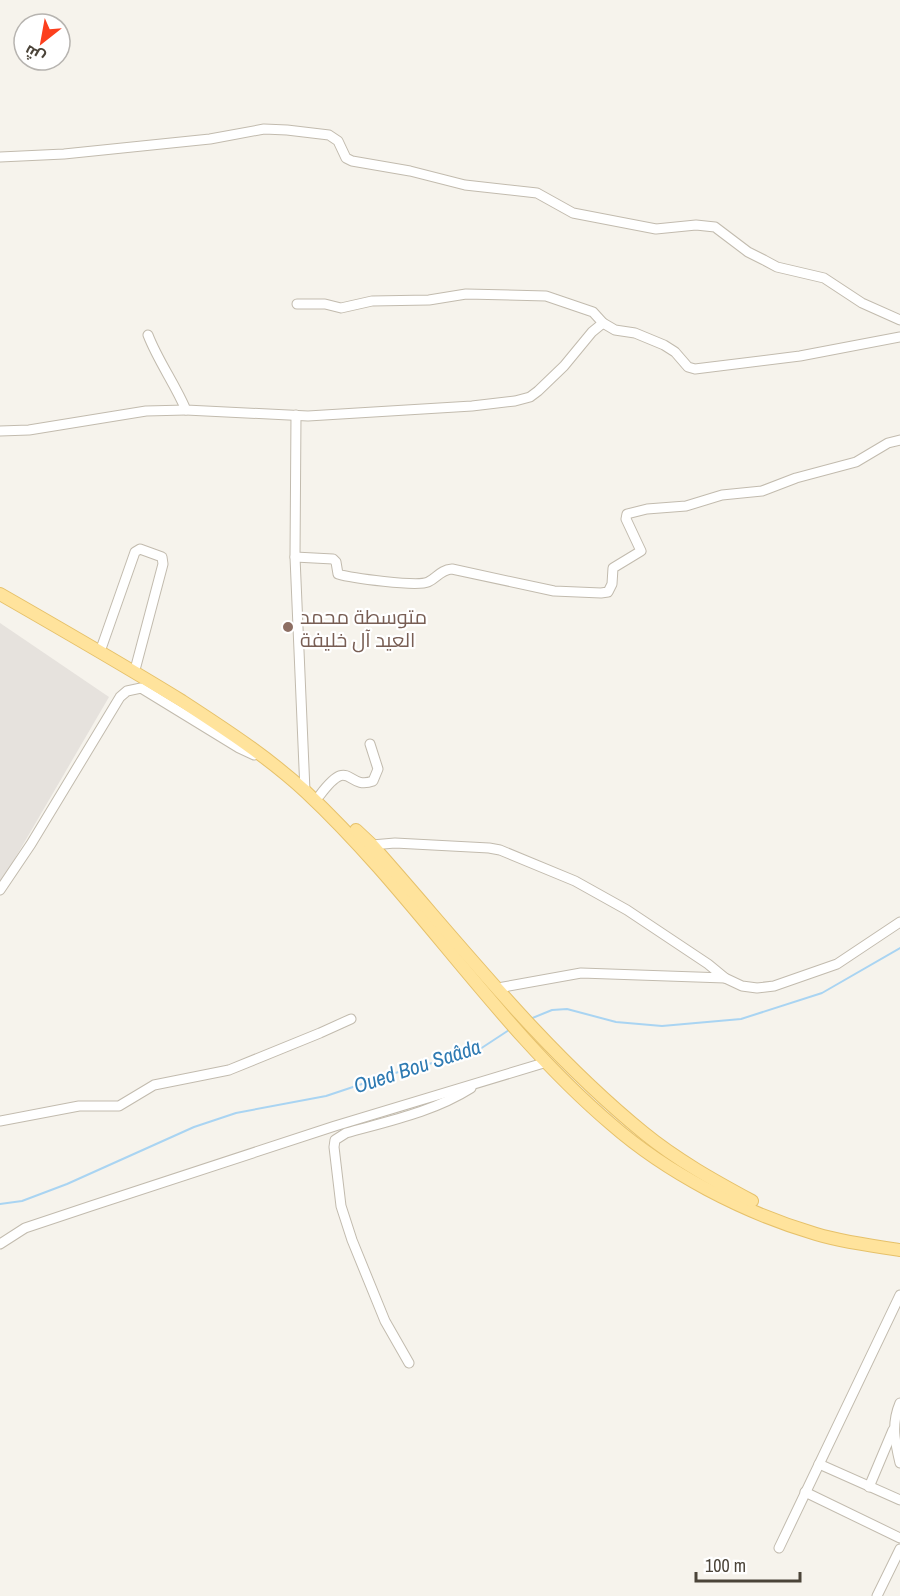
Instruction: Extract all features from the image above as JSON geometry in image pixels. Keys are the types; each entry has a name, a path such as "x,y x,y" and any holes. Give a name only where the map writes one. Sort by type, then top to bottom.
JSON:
{"main road":[{"path":"0,586 136,666 263,748 305,786 356,840 542,1058 609,1123 634,1143 679,1173 747,1208 784,1223 818,1235 900,1250"},
{"path":"0,594 137,673 226,730 320,795 372,845 544,1040 645,1135 688,1165 756,1204 822,1228 900,1242"}],"street":[{"path":"0,157 64,154 210,139 264,129 328,135 338,141 346,158 352,161 410,171 465,185 537,193 579,215 656,229 696,225 715,227 748,252 777,267 824,278 862,303 900,320"},
{"path":"297,304 325,304 341,308 372,301 429,300 466,294 546,296 593,312 603,323 615,330 636,333 664,345 675,352 688,367 695,369 800,356 900,337"},
{"path":"0,431 29,430 146,411 186,410 296,415 472,406 530,397 564,366 592,332 603,323"},
{"path":"148,335 153,349 186,410"},
{"path":"296,415 295,557 305,786"},
{"path":"295,557 333,559 336,562 338,574 384,581 425,583 441,571 452,569 554,591 608,592 613,568 641,552 626,518 627,514 647,509 686,506 722,495 762,491 796,478 856,462 888,443 900,440"},
{"path":"102,646 135,552 140,549 161,556 163,564 136,666"},
{"path":"0,890 37,835 120,698 128,691 141,688 239,748 271,761"},
{"path":"320,795 332,779 338,776 345,775 365,782 373,781 378,769 370,744"},
{"path":"372,845 395,843 500,850 575,881 627,910 708,964 725,978 742,986 757,988 774,986 837,964 900,922"},
{"path":"498,988 581,973 725,978"},
{"path":"0,1121 79,1106 119,1107 154,1085 229,1070 351,1019"},
{"path":"0,1244 25,1228 335,1126 483,1081 542,1058"},
{"path":"409,1363 385,1321 352,1240 341,1206 335,1140 346,1133 424,1111 454,1099 483,1081"},
{"path":"780,1548 900,1295"},
{"path":"869,1486 893,1430 900,1403"},
{"path":"893,1430 900,1463"},
{"path":"819,1464 900,1500"},
{"path":"805,1492 900,1538"},
{"path":"879,1595 900,1549"}],"shaded area":[{"path":"0,623 109,697 0,884"}],"waterway":[{"name":"Oued Bou Saâda","path":"530,1019 552,1010 567,1009 616,1022 662,1026 741,1019 822,993 900,948"},
{"name":"Oued Bou Saâda","path":"0,1204 22,1201 67,1184 194,1127 236,1113 326,1096 395,1073 477,1051 509,1030"}],"place":[{"name":"متوسطة محمد العيد آل خليفة","path":"288,627"}]}
